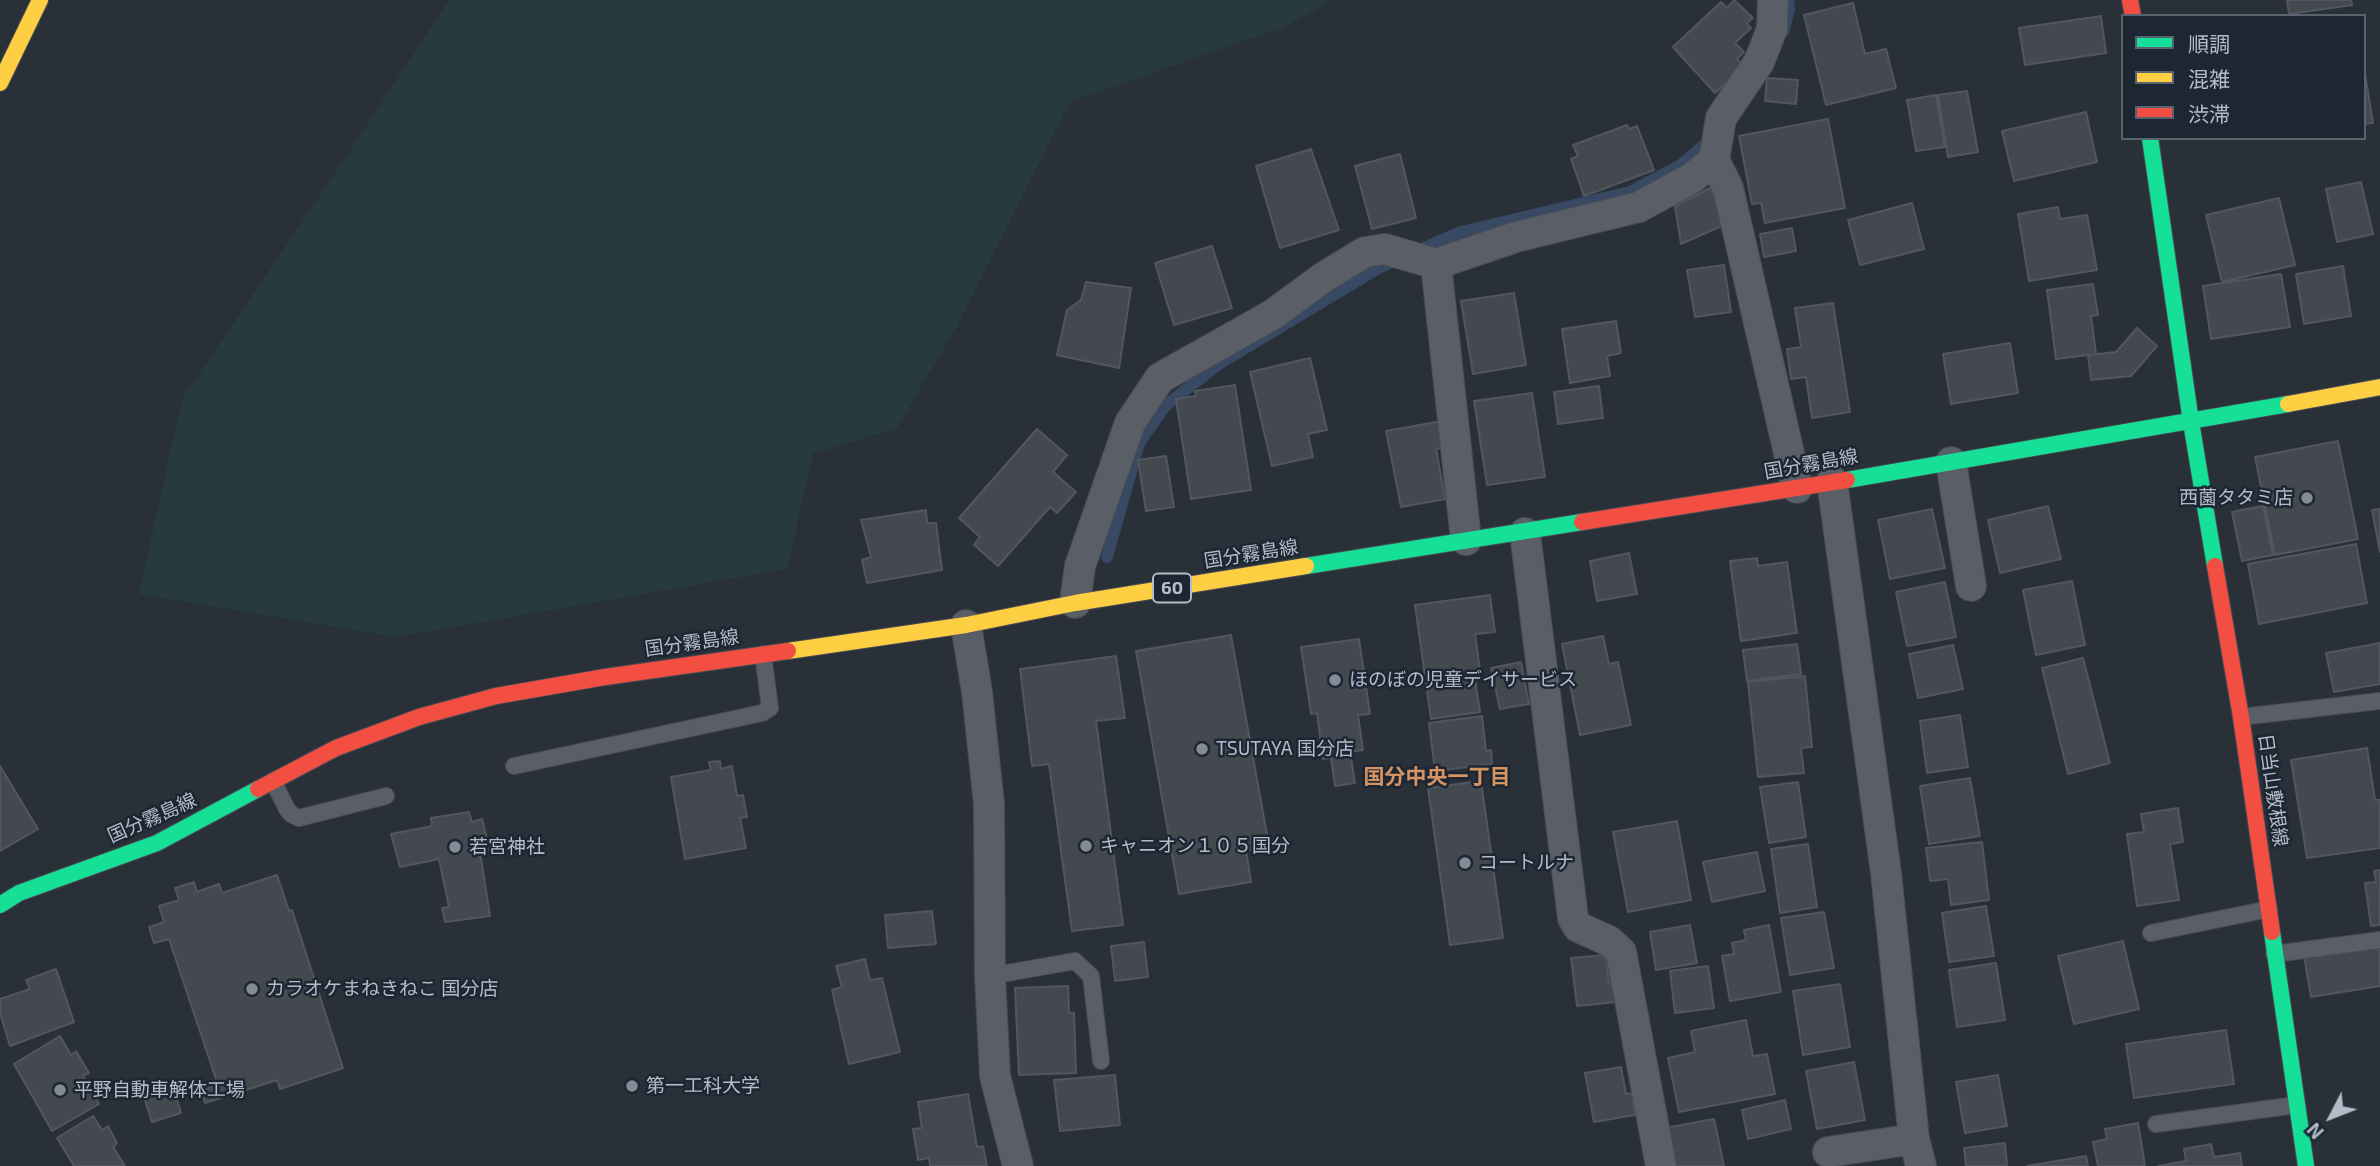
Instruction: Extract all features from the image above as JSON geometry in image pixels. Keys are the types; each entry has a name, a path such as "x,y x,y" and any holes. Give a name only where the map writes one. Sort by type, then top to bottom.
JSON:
{"main road":[{"path":"0,83 40,0"},
{"name":"日当山敷根線","path":"2150,140 2191,422 2241,717 2306,1166"},
{"name":"国分霧島線","path":"0,905 19,893 157,843 336,748 419,717 496,696 966,625 1075,603 1797,488 2191,422 2380,387"}],"street":[{"path":"1773,0 1772,29 1759,62 1721,118 1715,154 1728,188 1797,488"},
{"path":"1075,603 1080,566 1125,434 1160,378 1272,315 1324,277 1365,252 1385,249 1433,263 1516,237 1639,207 1692,178 1715,154"},
{"path":"1433,263 1466,540"},
{"path":"1951,461 1971,586"},
{"path":"1828,1152 1917,1152 1886,873 1832,481"},
{"path":"1525,533 1573,918 1578,927 1609,941 1621,952 1661,1166"},
{"path":"966,625 977,692 989,804 990,976 995,1076 1018,1166"}],"lane":[{"path":"514,766 762,713 770,708 763,654"},
{"path":"2241,717 2380,701"},
{"path":"273,781 291,814 299,818 386,796"},
{"path":"2151,933 2269,909"},
{"path":"2274,954 2380,940"},
{"path":"990,976 1075,961 1091,976 1101,1061"},
{"path":"2156,1124 2297,1105"}],"green space":[{"path":"449,0 1333,0 1284,27 1070,102 956,328 897,428 813,454 787,569 396,637 139,594 182,399"}],"building":[{"path":"1734,0 1753,18 1747,23 1751,28 1735,43 1744,52 1737,59 1744,67 1715,93 1673,47 1721,2 1727,8"},
{"path":"2287,0 2351,0 2352,5 2289,14"},
{"path":"1853,3 1865,54 1886,49 1896,88 1826,105 1804,15"},
{"path":"2101,16 2106,53 2025,65 2019,28"},
{"path":"1767,78 1798,80 1796,104 1765,101"},
{"path":"2366,80 2373,123 2366,124"},
{"path":"1967,91 1978,152 1948,157 1938,95"},
{"path":"1936,95 1945,147 1916,151 1907,100"},
{"path":"2086,112 2097,162 2014,181 2002,131"},
{"path":"1828,119 1845,208 1765,223 1761,203 1752,204 1739,136"},
{"path":"1627,125 1629,129 1637,126 1654,170 1584,196 1571,159 1578,156 1573,145"},
{"path":"1311,149 1339,230 1280,248 1256,166"},
{"path":"1400,154 1416,218 1372,229 1355,166"},
{"path":"2361,182 2373,234 2337,242 2326,189"},
{"path":"1710,188 1726,224 1681,244 1675,206"},
{"path":"2279,198 2295,265 2222,282 2206,215"},
{"path":"1912,203 1924,249 1860,265 1848,220"},
{"path":"2058,207 2060,219 2087,215 2097,270 2029,281 2018,214"},
{"path":"1792,228 1796,251 1764,257 1760,234"},
{"path":"1212,246 1232,308 1174,325 1155,263"},
{"path":"1724,265 1731,312 1695,317 1687,270"},
{"path":"2343,266 2351,316 2304,324 2296,274"},
{"path":"2281,274 2290,327 2211,339 2203,286"},
{"path":"1086,282 1131,288 1119,368 1057,355 1067,310 1081,300"},
{"path":"2093,284 2098,315 2091,316 2096,354 2056,359 2047,290"},
{"path":"1514,293 1526,365 1473,374 1461,301"},
{"path":"1833,303 1850,412 1812,418 1806,377 1791,379 1787,349 1801,347 1795,308"},
{"path":"1616,321 1621,353 1607,356 1610,376 1570,383 1562,329"},
{"path":"2137,328 2157,346 2131,376 2091,380 2088,355 2116,352"},
{"path":"2010,343 2018,393 1951,404 1943,354"},
{"path":"1310,358 1327,430 1308,434 1313,457 1272,466 1250,372"},
{"path":"1235,385 1251,490 1191,499 1176,399 1196,396 1195,391"},
{"path":"1599,386 1603,418 1558,424 1554,392"},
{"path":"1532,393 1545,477 1487,485 1474,401"},
{"path":"1442,421 1447,446 1436,449 1445,499 1401,507 1386,431"},
{"path":"1037,429 1067,455 1053,472 1076,492 1057,513 1050,507 998,566 974,545 980,537 959,518"},
{"name":"西薗タタミ店","path":"2338,441 2358,539 2275,555 2255,457"},
{"path":"1166,456 1174,507 1146,511 1138,460"},
{"path":"2048,506 2061,559 2000,573 1988,520"},
{"path":"2263,506 2273,555 2242,561 2232,512"},
{"path":"1932,509 1945,568 1890,579 1878,520"},
{"path":"2380,509 2380,552 2372,510"},
{"path":"926,510 927,523 936,523 942,570 867,583 862,560 871,557 861,520"},
{"path":"2356,544 2367,603 2259,624 2248,564"},
{"path":"1629,553 1637,594 1597,601 1590,561"},
{"path":"1757,558 1758,566 1787,562 1797,633 1741,641 1730,561"},
{"path":"2072,581 2085,645 2036,655 2023,590"},
{"path":"1945,582 1956,637 1907,646 1896,592"},
{"path":"1490,595 1495,632 1475,634 1481,678 1475,679 1480,712 1431,719 1415,605"},
{"name":"TSUTAYA 国分店","path":"1231,635 1269,846 1246,850 1251,882 1179,894 1136,651"},
{"path":"1603,636 1609,664 1618,662 1631,725 1580,735 1562,644"},
{"name":"ほのぼの児童デイサービス","path":"1359,639 1370,714 1358,715 1363,750 1350,752 1355,783 1335,786 1331,758 1323,759 1317,713 1311,714 1301,647"},
{"path":"2380,643 2380,684 2334,692 2326,653"},
{"path":"1797,644 1801,674 1747,681 1743,650"},
{"path":"1953,645 1963,689 1918,698 1909,654"},
{"name":"キャニオン１０５国分","path":"1116,656 1125,718 1096,721 1123,925 1072,931 1049,764 1032,766 1020,669"},
{"path":"2083,658 2110,763 2068,774 2042,668"},
{"path":"1521,662 1529,704 1500,709 1491,668"},
{"path":"1805,676 1812,747 1801,748 1804,773 1758,777 1748,682"},
{"path":"1960,715 1968,767 1927,773 1920,721"},
{"path":"1482,716 1486,751 1491,750 1492,764 1435,771 1429,723"},
{"path":"2367,748 2375,800 2380,800 2380,848 2307,858 2291,760"},
{"path":"720,761 721,769 732,766 737,796 743,795 747,817 740,818 746,848 685,859 671,777 711,770 709,762"},
{"path":"0,766 38,829 0,851"},
{"path":"1970,778 1980,836 1929,844 1920,786"},
{"name":"コートルナ","path":"1481,781 1503,938 1450,945 1428,788"},
{"path":"1798,782 1806,837 1769,843 1760,787"},
{"path":"2178,808 2183,842 2170,844 2179,900 2137,906 2127,834 2144,832 2141,814"},
{"path":"469,812 472,822 482,819 490,850 480,852 490,916 445,922 442,908 449,907 439,859 400,867 391,834 432,826 431,818"},
{"path":"1677,821 1691,900 1628,912 1613,832"},
{"path":"1982,842 1989,900 1951,905 1948,879 1930,881 1926,848"},
{"path":"1808,844 1817,907 1780,913 1771,849"},
{"path":"1757,852 1765,891 1712,902 1703,862"},
{"path":"2380,870 2380,925 2371,926 2365,883 2376,882 2374,871"},
{"name":"カラオケまねきねこ 国分店","path":"277,875 289,911 292,910 343,1068 280,1089 277,1080 205,1103 200,1090 218,1085 169,939 154,943 149,927 164,922 159,906 179,900 175,888 194,882 197,892 219,884 222,893"},
{"path":"1986,906 1994,956 1949,962 1942,913"},
{"path":"932,911 936,944 888,948 885,915"},
{"path":"1824,912 1834,968 1790,975 1781,918"},
{"path":"1690,925 1697,963 1656,970 1650,932"},
{"path":"1769,925 1781,992 1730,1001 1722,956 1734,954 1732,943 1746,940 1744,930"},
{"path":"2123,941 2139,1009 2074,1024 2058,956"},
{"path":"1144,942 1148,977 1115,981 1111,946"},
{"path":"2380,944 2380,986 2311,997 2304,956"},
{"path":"1606,955 1609,984 1615,983 1617,1002 1577,1006 1571,958"},
{"path":"865,959 870,980 882,978 900,1052 849,1064 832,990 842,987 836,966"},
{"path":"1996,963 2005,1020 1957,1027 1949,970"},
{"path":"1708,966 1714,1008 1675,1013 1670,971"},
{"path":"56,969 74,1022 10,1046 0,1013 0,999 30,989 26,980"},
{"path":"1840,984 1850,1047 1803,1055 1793,991"},
{"path":"1068,986 1069,1013 1074,1013 1076,1073 1019,1075 1015,988"},
{"path":"1746,1020 1753,1056 1767,1054 1775,1094 1679,1112 1668,1058 1695,1052 1691,1031"},
{"path":"2226,1030 2234,1084 2134,1098 2126,1044"},
{"name":"平野自動車解体工場","path":"60,1036 71,1055 76,1051 89,1073 83,1076 99,1104 52,1131 14,1064"},
{"path":"1854,1062 1865,1120 1817,1129 1806,1071"},
{"path":"1621,1067 1626,1094 1632,1093 1635,1115 1594,1122 1585,1073"},
{"path":"1115,1075 1120,1125 1060,1131 1054,1080"},
{"path":"1998,1075 2007,1126 1965,1133 1956,1082"},
{"path":"172,1083 181,1113 152,1122 142,1091"},
{"path":"968,1094 977,1147 983,1146 987,1166 930,1166 929,1158 918,1160 913,1129 922,1128 918,1102"},
{"path":"1785,1100 1791,1129 1748,1139 1742,1110"},
{"path":"93,1116 102,1130 108,1126 117,1143 113,1147 125,1166 74,1166 57,1138"},
{"path":"1714,1119 1724,1166 1673,1166 1665,1128"},
{"path":"2138,1123 2145,1166 2098,1166 2093,1142 2107,1139 2105,1129"},
{"path":"2005,1143 2007,1166 1966,1166 1964,1148"},
{"path":"2211,1144 2214,1157 2240,1153 2242,1166 2158,1166 2186,1161 2184,1149"},
{"path":"2086,1156 2088,1166 2027,1166"}],"waterway":[{"path":"1783,32 1789,9 1788,0"},
{"path":"1107,557 1139,443 1165,406 1220,363 1380,267 1461,232 1630,192 1681,165 1712,138"}],"traffic: fast":[{"path":"2150,140 2191,422 2215,566"},
{"path":"1847,480 2288,404"},
{"path":"1306,566 1582,522"},
{"path":"0,905 19,893 157,843 258,789"},
{"path":"2272,932 2306,1166"}],"traffic: slow":[{"path":"0,83 40,0"},
{"path":"2288,404 2380,387"},
{"path":"788,651 966,625 1075,603 1306,566"}],"traffic: jam":[{"path":"2130,0 2133,14"},
{"path":"1582,522 1847,480"},
{"path":"2215,566 2241,717 2272,932"},
{"path":"258,789 336,748 419,717 496,696 605,677 788,651"}],"place":[{"name":"西薗タタミ店","path":"2307,498"},
{"name":"ほのぼの児童デイサービス","path":"1335,680"},
{"name":"TSUTAYA 国分店","path":"1202,749"},
{"name":"キャニオン１０５国分","path":"1086,846"},
{"name":"若宮神社","path":"455,847"},
{"name":"コートルナ","path":"1465,863"},
{"name":"カラオケまねきねこ 国分店","path":"252,989"},
{"name":"第一工科大学","path":"632,1086"},
{"name":"平野自動車解体工場","path":"60,1090"}],"district":[{"name":"国分中央一丁目","path":"1437,777"}]}
